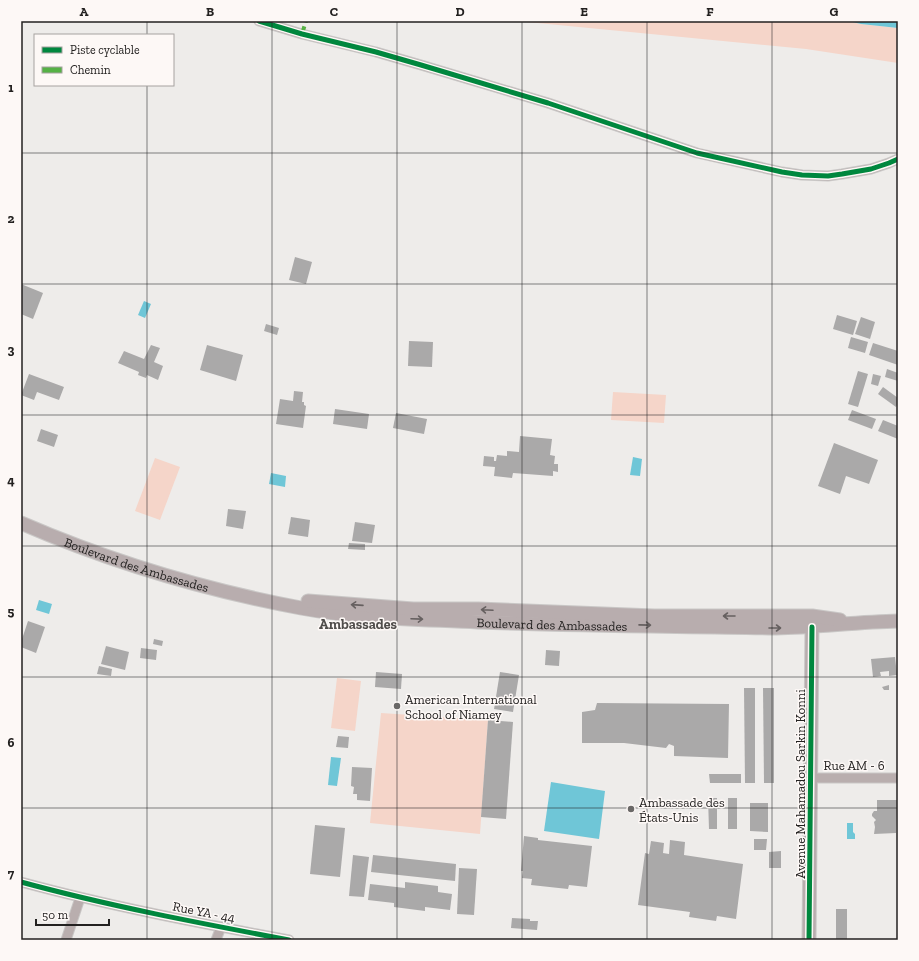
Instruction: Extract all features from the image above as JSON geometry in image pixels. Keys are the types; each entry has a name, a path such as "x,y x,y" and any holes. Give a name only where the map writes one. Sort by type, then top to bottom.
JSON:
{"main road":[{"name":"Boulevard des Ambassades","path":"21,523 52,537 136,567 193,583 302,608 386,618 768,628 812,627 898,621"},
{"name":"Boulevard des Ambassades","path":"254,598 414,609 478,609 654,616 812,616 831,618 851,624"},
{"name":"Avenue Mahamadou Sarkin Konni","path":"809,940 812,627"}],"street":[{"path":"259,21 302,34 376,52 548,103 697,153 782,172 802,175 828,176 871,169 898,159"},
{"name":"Rue AM - 6","path":"810,778 898,778"},
{"name":"Rue YA - 44","path":"21,882 80,898 289,940"},
{"path":"66,940 80,898"},
{"path":"216,940 221,927"}],"shaded area":[{"path":"517,21 848,21 898,28 898,63 806,49"},
{"path":"613,392 666,395 664,423 611,420"},
{"path":"155,458 180,467 160,520 135,511"},
{"path":"337,678 361,681 355,731 331,728"},
{"path":"381,713 488,720 480,834 370,823"}],"water":[{"path":"848,21 898,21 898,28 861,24"},
{"path":"144,301 151,304 145,318 138,315"},
{"path":"633,457 642,459 640,476 630,475"},
{"path":"271,473 286,476 285,487 269,484"},
{"path":"39,600 52,604 49,614 36,610"},
{"path":"331,757 341,758 337,786 328,785"},
{"path":"551,782 605,791 599,839 544,831"},
{"path":"847,823 853,823 855,839 847,839"}],"building":[{"path":"295,257 312,262 306,284 289,280"},
{"path":"21,284 43,293 33,319 21,314"},
{"path":"837,315 857,321 853,335 833,329"},
{"path":"861,317 875,322 870,339 855,334"},
{"path":"266,324 279,328 277,335 264,331"},
{"path":"851,337 868,342 865,353 848,348"},
{"path":"409,341 433,342 432,367 408,366"},
{"path":"873,343 898,351 898,365 869,355"},
{"path":"151,345 160,348 154,362 163,366 158,380 147,375 146,378 138,375 139,372 118,363 124,351 144,359"},
{"path":"207,345 243,355 236,381 200,370"},
{"path":"887,369 898,373 898,381 885,377"},
{"path":"858,371 868,374 858,407 848,404"},
{"path":"29,374 64,387 59,400 37,392 34,400 21,395"},
{"path":"873,374 881,376 878,386 871,384"},
{"path":"883,387 898,398 896,407 878,394"},
{"path":"294,391 303,392 302,402 304,402 304,405 306,406 303,428 276,424 280,399 293,401"},
{"path":"335,409 369,414 367,429 333,424"},
{"path":"852,410 876,419 872,429 848,420"},
{"path":"396,413 427,419 424,434 393,428"},
{"path":"883,420 898,426 898,439 878,431"},
{"path":"41,429 58,435 54,447 37,441"},
{"path":"520,436 552,439 550,455 555,456 554,464 558,464 558,472 553,471 553,476 513,473 512,478 494,476 495,467 483,466 484,456 494,457 494,461 496,461 497,455 507,456 507,451 519,452"},
{"path":"834,443 878,460 869,484 846,476 840,494 818,486"},
{"path":"228,509 246,511 243,529 226,526"},
{"path":"291,517 310,520 308,537 288,534"},
{"path":"355,522 375,525 372,543 352,541"},
{"path":"349,543 365,544 365,550 348,549"},
{"path":"28,621 45,627 36,653 21,647 21,642"},
{"path":"154,639 163,641 162,646 153,644"},
{"path":"106,646 129,652 125,670 101,664"},
{"path":"141,648 157,650 156,660 140,658"},
{"path":"546,650 560,651 559,666 545,665"},
{"path":"895,657 897,675 889,676 889,671 880,672 881,676 873,677 871,659"},
{"path":"99,666 112,669 111,676 97,674"},
{"path":"376,672 402,674 401,689 375,687"},
{"path":"500,672 519,675 513,712 494,709"},
{"path":"889,685 889,690 884,690 882,687"},
{"path":"744,688 755,688 755,783 745,783"},
{"path":"763,688 774,688 774,783 764,783"},
{"path":"597,703 729,704 728,758 674,756 674,746 669,744 666,748 624,743 582,743 582,712 595,710"},
{"path":"488,720 513,722 506,819 481,817"},
{"path":"338,736 349,737 348,748 336,747"},
{"path":"352,767 372,768 370,801 357,800 357,794 353,794 354,787 351,786"},
{"path":"709,774 741,774 741,783 710,783"},
{"path":"708,798 717,798 717,829 709,829"},
{"path":"728,798 737,798 737,829 728,829"},
{"path":"877,800 897,800 896,833 874,834 874,822 876,820 872,814 874,811 877,811"},
{"path":"750,803 768,803 768,832 750,831"},
{"path":"315,825 345,828 340,877 310,874"},
{"path":"524,836 538,838 538,840 592,846 587,887 569,885 568,889 531,885 532,879 522,878 523,871 521,871"},
{"path":"754,839 767,839 766,850 754,850"},
{"path":"670,840 685,842 684,855 743,864 736,919 717,916 716,921 689,917 690,912 638,905 645,853 649,854 651,841 664,843 663,853 669,854"},
{"path":"781,851 781,868 769,868 769,852"},
{"path":"353,855 369,857 364,897 349,896"},
{"path":"373,855 456,864 455,881 371,872"},
{"path":"459,868 477,869 474,915 457,914"},
{"path":"405,882 438,886 438,892 452,894 450,910 425,907 425,911 394,907 394,903 368,900 370,884 405,888"},
{"path":"836,909 847,909 847,940 836,940"},
{"path":"512,918 538,921 537,930 511,928"}],"marked path":[{"path":"302,34 306,21"}],"cycle path":[{"path":"259,21 302,34 376,52 548,103 697,153 782,172 802,175 828,176 871,169 898,159"},
{"path":"809,940 812,627"},
{"path":"21,882 54,891 188,921 289,940"}],"place":[{"name":"American International School of Niamey","path":"397,706"},
{"name":"Ambassade des États-Unis","path":"631,809"}],"district":[{"name":"Ambassades","path":"358,624"}]}
